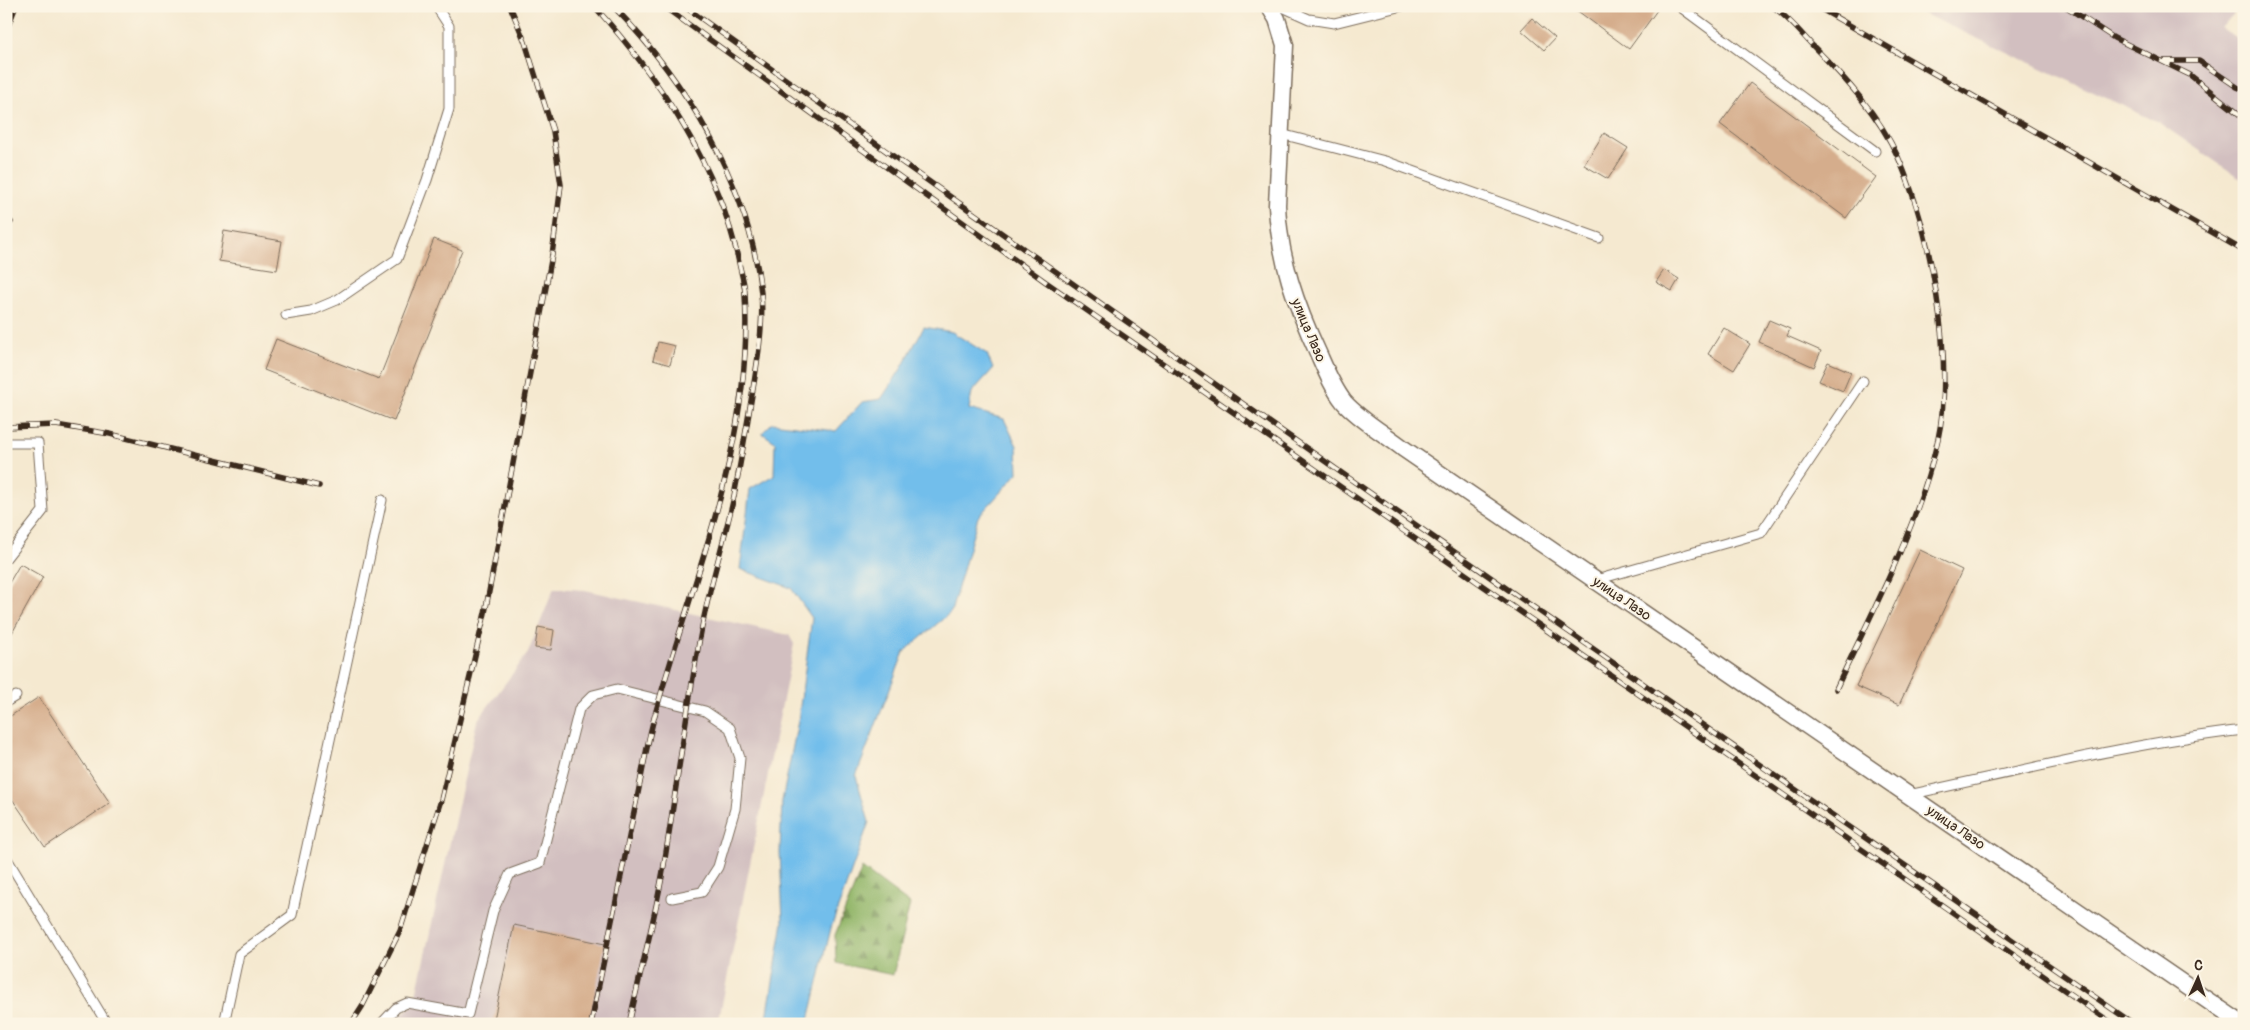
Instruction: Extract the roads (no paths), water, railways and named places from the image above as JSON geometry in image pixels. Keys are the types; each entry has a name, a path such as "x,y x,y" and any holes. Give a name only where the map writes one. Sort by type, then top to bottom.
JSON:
{"street":[{"name":"улица Лазо","path":"1269,6 1277,18 1285,45 1277,205 1278,231 1283,259 1295,298 1312,341 1333,385 1345,403 1404,449 2242,1024"}],"lane":[{"path":"286,315 310,311 337,300 396,259 427,180 449,108 449,26 436,6"},
{"path":"1280,6 1309,19 1334,23 1402,6"},
{"path":"1679,6 1875,151"},
{"path":"1281,134 1385,161 1599,238"},
{"path":"1596,580 1761,533 1863,381"},
{"path":"6,443 38,443 43,511 6,558"},
{"path":"224,1024 239,954 292,915 382,500"},
{"path":"381,1024 396,1008 407,1003 468,1014 493,911 510,874 540,863 579,709 593,696 616,689 659,699 705,711 730,728 740,758 735,809 718,867 702,892 672,898"},
{"path":"6,702 16,696"},
{"path":"1908,795 2103,753 2193,736 2244,730"},
{"path":"6,857 107,1024"}],"water":[{"path":"924,327 952,332 987,354 993,369 972,392 969,409 1004,419 1017,446 1018,473 978,517 951,612 904,652 856,776 869,822 831,928 808,1024 766,1024 783,922 780,852 782,801 798,721 812,618 791,588 740,569 750,489 774,475 775,442 762,433 772,423 836,431 862,402 881,399 901,369"}],"railway":[{"path":"6,31 16,6"},
{"path":"351,1024 362,1007 400,931 441,800 485,613 552,255 561,185 553,131 525,42 510,6"},
{"path":"591,1024 652,724 718,506 731,453 740,401 745,348 745,294 739,263 730,228 702,159 663,93 641,62 594,6"},
{"path":"613,6 666,68 711,138 729,175 744,214 755,253 762,305 758,358 738,475 704,616 663,871 629,1024"},
{"path":"663,6 1043,280 2113,1024"},
{"path":"684,6 1406,518 2134,1024"},
{"path":"1772,6 1794,25 1849,84 1871,112 1890,141 1910,187 1921,221 1930,258 1942,335 1943,407 1938,439 1929,472 1919,504 1894,567 1836,689"},
{"path":"1816,6 2244,251"},
{"path":"2065,6 2114,38 2190,75 2244,118"},
{"path":"2164,61 2199,61 2244,90"},
{"path":"6,226 11,222"},
{"path":"6,427 56,425 110,434 319,486"}]}
